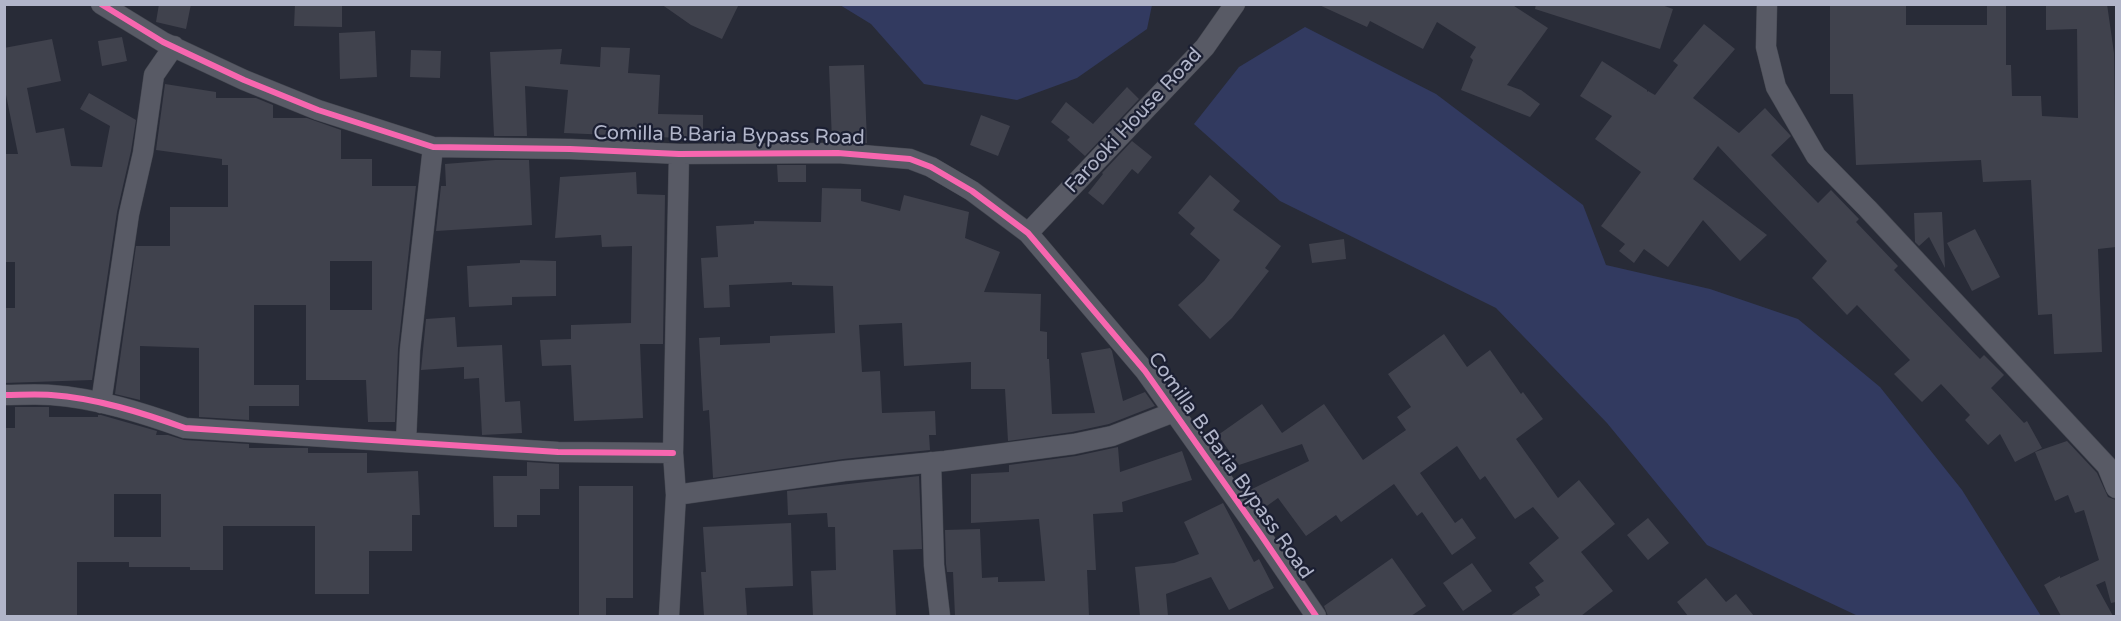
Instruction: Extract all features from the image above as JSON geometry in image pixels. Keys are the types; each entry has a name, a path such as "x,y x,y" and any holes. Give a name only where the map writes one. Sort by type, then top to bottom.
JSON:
{"street":[{"name":"Comilla B.Baria Bypass Road","path":"101,4 163,42 244,80 318,110 433,147 570,149 679,154 838,153 910,159 931,167 972,191 1028,233 1145,371 1316,616"},
{"name":"Farooki House Road","path":"1028,233 1205,47 1235,4"},
{"path":"1767,4 1766,47 1776,87 1816,156 2107,466 2116,488"},
{"path":"100,403 129,214 143,153 154,75 174,46"},
{"path":"406,442 410,350 433,147"},
{"path":"669,616 676,495 673,453 679,154"},
{"path":"4,395 52,395 100,403 185,428 558,452 673,453"},
{"path":"676,495 844,471 1015,452 1093,440 1112,436 1174,412"},
{"path":"931,462 934,565 940,616"}],"water":[{"path":"840,5 1152,5 1147,29 1077,78 1017,100 924,84 871,24"},
{"path":"1305,27 1436,94 1583,205 1606,265 1710,289 1798,319 1880,387 1962,490 2041,616 1858,616 1707,545 1607,423 1496,308 1280,201 1194,124 1239,67"}],"building":[{"path":"159,4 191,4 186,29 156,22"},
{"path":"295,4 342,4 342,27 294,26"},
{"path":"661,4 739,4 722,39 691,25"},
{"path":"1317,4 1511,4 1548,28 1507,85 1521,90 1540,104 1530,117 1461,90 1473,60 1470,57 1476,47 1437,22 1423,49 1370,21 1367,27"},
{"path":"1536,4 1659,4 1673,9 1660,49 1535,9"},
{"path":"1830,4 1906,4 1906,25 1987,25 1987,6 2006,6 2006,65 2011,65 2012,96 2041,96 2042,116 2078,118 2077,29 2046,30 2046,4 2107,4 2114,53 2116,247 2098,249 2102,352 2054,354 2052,314 2038,315 2031,180 1983,182 1981,160 1856,165 1853,94 1830,94"},
{"path":"1704,24 1735,49 1693,98 1739,133 1765,108 1791,136 1771,155 1818,203 1831,190 1859,219 1856,222 1898,266 1894,270 1980,359 1984,355 2004,375 1991,388 2024,423 2027,421 2042,448 2015,462 2000,434 1988,445 1965,420 1970,415 1941,384 1922,402 1894,374 1910,360 1857,305 1847,315 1812,278 1827,261 1718,146 1693,179 1767,235 1740,261 1703,220 1668,267 1644,249 1634,263 1619,251 1625,244 1601,226 1641,172 1595,139 1612,116 1580,96 1602,61 1655,95 1678,65 1673,61"},
{"path":"375,31 377,77 340,79 339,33"},
{"path":"122,37 127,61 102,66 98,41"},
{"path":"52,39 61,81 27,88 36,133 64,128 71,166 102,167 110,126 80,109 89,93 136,120 117,212 92,380 4,383 4,308 15,308 15,262 4,262 4,154 18,154 4,85 4,48"},
{"path":"601,47 630,48 628,73 660,75 658,114 703,115 703,139 564,133 568,90 525,86 527,136 494,136 490,52 562,49 560,64 600,67"},
{"path":"411,50 441,51 440,78 410,77"},
{"path":"864,65 867,143 832,141 829,66"},
{"path":"165,84 216,92 216,98 256,98 273,105 273,118 307,118 341,130 341,159 372,159 372,186 416,186 398,349 395,422 368,422 366,380 306,380 306,305 254,305 254,385 299,385 299,406 249,406 249,420 199,417 199,348 140,346 140,400 115,394 136,246 170,246 170,207 228,207 228,165 222,165 222,159 156,150","holes":["330,261 372,261 372,310 330,310"]},
{"path":"1127,87 1139,99 1085,156 1067,140 1070,137 1051,122 1066,102 1093,124"},
{"path":"981,115 1010,126 998,156 970,145"},
{"path":"1132,141 1152,157 1138,174 1132,169 1103,205 1088,193 1102,173"},
{"path":"529,160 532,225 436,231 441,186 446,186 445,164"},
{"path":"777,165 806,165 806,182 778,182"},
{"path":"636,172 637,194 665,195 663,344 640,344 643,418 574,421 571,365 542,366 540,340 571,339 571,325 631,323 632,246 602,247 601,235 555,238 560,177"},
{"path":"1210,175 1240,201 1233,210 1281,246 1265,268 1269,271 1232,318 1210,339 1178,305 1204,281 1220,260 1190,234 1195,228 1178,213"},
{"path":"822,188 861,189 861,201 900,211 904,195 969,212 965,238 1000,252 984,292 1041,294 1040,331 1047,332 1052,414 1095,413 1081,353 1110,348 1123,401 1145,392 1155,406 1109,424 1008,441 1005,389 971,389 971,362 904,366 902,323 859,325 862,372 880,371 882,413 935,411 936,435 929,435 930,450 843,459 713,478 709,410 703,411 699,338 720,337 720,345 770,343 770,336 835,333 833,286 792,285 792,282 729,285 730,307 704,308 701,258 718,257 716,226 754,224 754,221 821,222"},
{"path":"1942,212 1945,268 1929,237 1919,246 1915,242 1914,213"},
{"path":"1975,229 2000,277 1972,291 1947,243"},
{"path":"1344,239 1346,259 1312,263 1309,244"},
{"path":"520,260 556,261 556,296 512,297 512,305 469,307 467,266 520,263"},
{"path":"455,317 457,347 502,345 505,402 520,401 522,433 482,435 479,378 464,379 464,367 421,370 426,319"},
{"path":"1444,334 1467,367 1490,350 1521,394 1523,392 1543,419 1516,439 1558,498 1579,480 1615,524 1581,552 1613,591 1581,616 1510,616 1540,595 1535,587 1544,581 1529,563 1559,538 1533,507 1515,519 1485,476 1480,480 1457,446 1420,473 1455,523 1462,518 1476,538 1452,555 1422,512 1417,516 1394,484 1341,522 1336,515 1306,536 1278,498 1264,508 1250,490 1309,461 1302,444 1239,465 1218,435 1262,404 1282,433 1324,404 1363,460 1406,430 1397,417 1411,407 1388,374"},
{"path":"15,407 49,407 49,417 98,417 101,415 157,431 156,435 168,435 184,440 249,444 249,448 308,448 308,453 367,453 367,473 418,471 420,515 412,515 412,551 369,551 369,594 315,594 315,526 223,526 223,570 190,570 190,567 129,567 129,562 77,562 77,616 4,616 4,428 15,428","holes":["114,494 161,494 161,537 114,537"]},
{"path":"2067,441 2097,473 2108,497 2116,500 2116,602 2111,603 2105,581 2096,585 2113,616 2061,616 2044,585 2099,560 2084,510 2075,513 2068,495 2055,501 2035,452"},
{"path":"1118,447 1120,472 1182,451 1192,480 1122,502 1123,512 1093,514 1096,570 1087,570 1089,616 955,616 953,572 947,572 945,530 980,529 982,578 998,577 998,582 1045,581 1039,519 971,523 971,474 1009,472 1009,465 1076,456"},
{"path":"527,462 559,464 559,489 540,489 540,515 517,515 517,527 494,527 493,476 527,476"},
{"path":"919,476 922,549 893,550 896,616 813,616 811,571 836,570 835,527 828,527 827,513 788,515 787,491"},
{"path":"579,486 633,486 633,598 606,598 606,616 579,616"},
{"path":"1223,503 1254,562 1259,559 1274,588 1229,610 1211,577 1166,594 1168,616 1140,616 1135,567 1174,563 1199,554 1184,522"},
{"path":"1648,518 1669,543 1648,560 1627,535"},
{"path":"791,523 793,586 745,588 747,616 704,616 701,572 706,572 703,527"},
{"path":"1392,558 1426,606 1411,616 1328,616 1324,606"},
{"path":"1472,563 1492,591 1463,611 1443,583"},
{"path":"1706,578 1726,602 1736,594 1754,616 1688,616 1677,602"}],"cycle path":[{"path":"101,4 163,42 244,80 318,110 433,147 570,149 679,154 838,153 910,159 931,167 972,191 1028,233 1145,371 1316,616"},
{"path":"4,395 51,395 85,399 185,428 558,452 673,453"}]}
